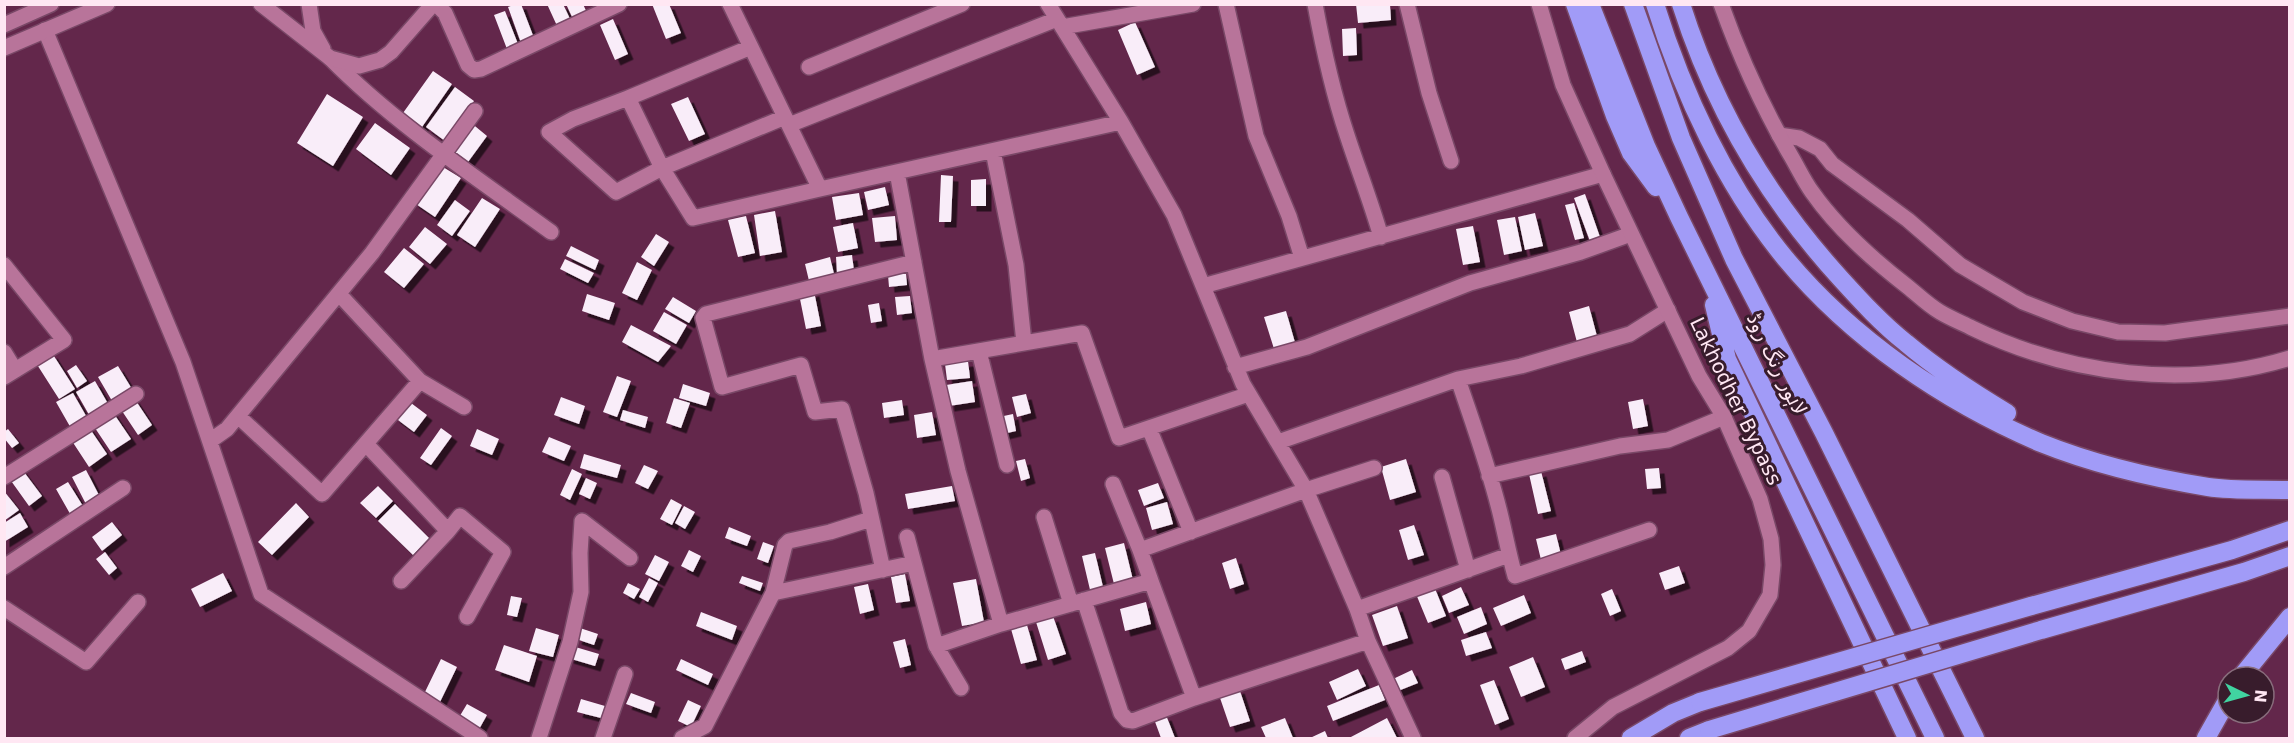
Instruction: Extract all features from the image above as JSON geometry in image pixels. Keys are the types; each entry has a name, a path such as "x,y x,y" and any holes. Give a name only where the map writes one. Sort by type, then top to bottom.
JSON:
{"highway":[{"path":"1575,4 1615,116 1631,153 1679,217"},
{"name":"لاہور رنگ روڈ","path":"1590,4 1646,146 1679,217 1935,738"},
{"name":"لاہور رنگ روڈ","path":"1633,4 1681,138 1734,259 1824,433 1975,738"},
{"path":"1655,4 1692,101 1730,177 1754,215 1784,257 1814,290 1877,348 1999,422 2042,443 2127,471 2210,487 2289,490"},
{"path":"1681,4 1696,50 1736,134 1767,187 1795,226 1828,265 1873,313 1904,342 1941,371 2027,426 2090,459"},
{"path":"1706,271 1727,359 1907,738"},
{"path":"1631,738 1673,713 1700,702 2232,550 2289,530"},
{"path":"1689,738 2041,630 2244,572 2289,556"},
{"path":"2251,665 2289,617"},
{"path":"2206,738 2216,720"}],"street":[{"path":"4,26 51,4"},
{"path":"4,48 107,4"},
{"path":"261,4 330,58 359,66 380,60 391,52 434,4 445,13 468,65 474,70 481,69 620,4"},
{"path":"309,4 312,31 330,58 352,81 443,153 551,232"},
{"path":"730,4 820,189"},
{"path":"809,67 963,4"},
{"path":"1048,4 1121,122 1174,214 1236,367 1249,394 1306,490 1357,609 1368,641 1413,738"},
{"path":"751,47 573,119 549,132 616,192 662,168 1060,23 1193,4"},
{"path":"1226,4 1256,136 1289,216 1302,258"},
{"path":"1315,4 1322,44 1347,135 1369,194 1381,237"},
{"path":"1407,4 1429,93 1451,161"},
{"name":"Lakhodher Bypass","path":"1539,4 1563,85 1631,234 1700,376 1724,417 1760,499 1771,539 1773,565 1770,596 1749,631 1728,648 1613,706 1575,738"},
{"path":"1721,4 1748,75 1811,191 1845,232 1872,259 1939,312 2023,350 2065,362 2102,369 2145,374 2220,373 2260,367 2289,358"},
{"path":"45,30 183,362 261,594 480,738"},
{"path":"628,98 662,168 693,218 1121,122"},
{"path":"210,441 227,429 372,253 475,111"},
{"path":"1779,135 1799,138 1820,149 1832,164 1908,220 1960,266 2023,302 2072,321 2118,332 2165,333 2289,316"},
{"path":"993,151 1016,265 1023,343"},
{"path":"897,172 932,359 958,471 1001,624"},
{"path":"1203,286 1603,174"},
{"path":"1236,367 1307,347 1470,283 1581,252 1631,234"},
{"path":"883,570 842,409 815,412 801,365 722,387 703,318 706,314 815,285 914,262"},
{"path":"4,265 64,340 10,373 4,352"},
{"path":"339,294 420,381 464,407"},
{"path":"1278,442 1458,379 1521,366 1630,334 1668,310"},
{"path":"932,359 1082,333 1119,438 1249,394"},
{"path":"979,351 1007,465"},
{"path":"1458,379 1501,517 1515,576 1649,530"},
{"path":"238,416 322,494 420,381"},
{"path":"4,477 136,394"},
{"path":"1489,476 1620,446 1668,440 1724,417"},
{"path":"1149,428 1191,532"},
{"path":"366,444 448,531"},
{"path":"1140,550 1374,468"},
{"path":"1442,477 1468,570"},
{"path":"1113,484 1140,550 1194,698"},
{"path":"4,567 123,488"},
{"path":"401,581 460,516 503,552 467,617"},
{"path":"1044,517 1121,713 1127,720 1133,721 1194,698 1368,641"},
{"path":"682,738 705,726 773,593 785,545 789,541 830,532 871,519"},
{"path":"539,738 570,642 581,592 582,521 630,558"},
{"path":"907,537 936,646 961,688"},
{"path":"1357,609 1509,555"},
{"path":"773,593 914,563"},
{"path":"936,646 1001,624 1151,581"},
{"path":"4,608 86,662 138,602"},
{"path":"603,738 625,674"}],"building":[{"path":"521,4 534,38 521,43 508,7"},
{"path":"547,4 563,4 571,21 558,28"},
{"path":"566,4 583,4 587,13 573,19"},
{"path":"652,4 669,4 681,33 666,39"},
{"path":"1356,4 1390,4 1391,20 1358,23"},
{"path":"505,11 518,44 507,49 494,15"},
{"path":"613,19 628,54 615,60 600,25"},
{"path":"1135,22 1155,67 1137,75 1118,30"},
{"path":"1356,28 1357,55 1343,56 1342,29"},
{"path":"433,71 452,84 422,127 403,113"},
{"path":"455,87 474,101 445,141 426,127"},
{"path":"327,94 363,117 333,166 297,143"},
{"path":"688,97 705,134 689,141 671,104"},
{"path":"470,122 487,136 468,162 450,148"},
{"path":"375,123 410,148 391,175 356,149"},
{"path":"438,164 461,178 435,217 413,202"},
{"path":"941,175 953,176 951,222 939,222"},
{"path":"986,179 986,206 971,206 971,180"},
{"path":"885,187 889,205 868,210 864,192"},
{"path":"859,193 863,215 836,220 832,197"},
{"path":"1585,194 1601,240 1591,244 1574,198"},
{"path":"482,198 500,209 475,247 457,235"},
{"path":"455,200 470,211 452,236 437,225"},
{"path":"1574,203 1584,238 1575,240 1565,205"},
{"path":"775,211 782,252 760,256 754,215"},
{"path":"1535,213 1543,246 1525,250 1518,217"},
{"path":"746,216 755,253 738,257 728,220"},
{"path":"895,216 897,240 875,242 872,218"},
{"path":"1515,217 1522,251 1504,255 1497,220"},
{"path":"853,223 858,248 838,252 833,227"},
{"path":"1473,226 1480,262 1463,265 1456,229"},
{"path":"425,227 447,244 430,264 409,247"},
{"path":"656,234 669,242 654,266 641,257"},
{"path":"571,246 599,260 595,270 566,256"},
{"path":"404,248 424,264 404,288 384,272"},
{"path":"852,255 854,271 837,273 836,257"},
{"path":"830,257 835,278 810,285 805,264"},
{"path":"565,259 594,273 588,283 560,269"},
{"path":"637,262 652,270 637,300 622,293"},
{"path":"906,273 907,285 889,287 888,275"},
{"path":"814,291 821,326 806,329 799,294"},
{"path":"587,294 615,303 609,320 582,311"},
{"path":"910,296 912,313 897,315 895,297"},
{"path":"673,297 696,311 689,323 665,309"},
{"path":"879,303 882,321 871,323 868,305"},
{"path":"1589,306 1598,340 1578,346 1569,312"},
{"path":"1286,311 1296,346 1275,352 1264,317"},
{"path":"664,312 687,325 676,344 653,331"},
{"path":"631,325 671,346 658,362 622,342"},
{"path":"52,353 75,389 59,399 36,363"},
{"path":"968,361 970,378 947,380 945,364"},
{"path":"76,365 87,381 77,388 67,371"},
{"path":"118,366 135,394 115,406 98,377"},
{"path":"617,376 631,381 617,417 603,412"},
{"path":"95,381 111,409 92,420 76,392"},
{"path":"972,381 975,402 949,406 946,385"},
{"path":"683,384 710,393 706,406 679,398"},
{"path":"73,393 89,421 72,430 56,402"},
{"path":"1026,394 1031,413 1017,417 1012,397"},
{"path":"561,397 585,406 579,424 554,415"},
{"path":"134,398 152,425 138,435 120,408"},
{"path":"674,398 690,403 681,428 666,423"},
{"path":"1643,399 1648,426 1633,429 1628,402"},
{"path":"407,400 427,415 414,432 394,417"},
{"path":"902,400 904,415 884,418 882,403"},
{"path":"623,410 648,417 645,428 620,420"},
{"path":"112,411 131,439 111,452 93,425"},
{"path":"932,412 936,435 917,438 914,415"},
{"path":"1013,414 1016,431 1003,434 999,417"},
{"path":"88,426 107,454 89,467 70,438"},
{"path":"441,428 452,436 431,465 420,458"},
{"path":"8,429 19,443 12,448 4,438 4,432"},
{"path":"477,429 499,439 492,455 470,446"},
{"path":"549,437 571,446 564,461 542,452"},
{"path":"584,454 621,465 617,478 580,468"},
{"path":"1025,459 1030,478 1021,481 1016,461"},
{"path":"1406,459 1416,492 1390,500 1381,467"},
{"path":"644,465 658,471 648,489 635,483"},
{"path":"21,468 42,496 29,506 9,478"},
{"path":"1659,468 1661,488 1647,489 1645,469"},
{"path":"572,469 582,474 570,500 560,495"},
{"path":"86,470 102,501 88,508 72,477"},
{"path":"1541,471 1551,511 1538,514 1529,474"},
{"path":"586,478 597,483 590,499 579,494"},
{"path":"68,482 86,511 73,519 56,489"},
{"path":"1158,483 1164,498 1144,506 1138,490"},
{"path":"378,486 393,501 376,518 360,503"},
{"path":"952,486 955,501 908,509 905,494"},
{"path":"4,491 19,510 4,521"},
{"path":"671,499 682,505 672,525 660,519"},
{"path":"1167,502 1173,524 1152,530 1146,508"},
{"path":"296,503 309,517 272,555 258,542"},
{"path":"395,504 429,538 413,555 378,521"},
{"path":"684,506 695,512 685,529 675,523"},
{"path":"20,513 28,527 4,542 4,523"},
{"path":"112,522 122,535 102,551 92,537"},
{"path":"1414,525 1424,555 1408,560 1399,530"},
{"path":"729,527 751,536 747,546 725,538"},
{"path":"1556,534 1562,559 1542,564 1536,539"},
{"path":"763,542 774,546 768,563 757,559"},
{"path":"1124,543 1133,580 1114,584 1105,548"},
{"path":"689,550 701,556 693,572 681,566"},
{"path":"105,552 117,568 109,575 96,559"},
{"path":"1095,553 1104,591 1091,594 1082,556"},
{"path":"655,555 669,562 659,581 645,574"},
{"path":"1236,558 1244,584 1230,589 1222,563"},
{"path":"1679,566 1685,583 1665,590 1659,573"},
{"path":"223,573 232,591 200,607 191,589"},
{"path":"905,574 910,601 896,603 891,577"},
{"path":"742,576 763,583 760,591 739,583"},
{"path":"649,578 658,583 648,602 639,597"},
{"path":"976,579 984,622 962,626 953,583"},
{"path":"628,583 640,589 634,599 623,593"},
{"path":"868,584 874,610 860,614 854,587"},
{"path":"1434,586 1446,616 1428,623 1416,594"},
{"path":"1461,587 1469,605 1449,613 1442,596"},
{"path":"1612,589 1621,611 1610,616 1601,594"},
{"path":"1524,595 1531,613 1501,626 1493,608"},
{"path":"511,596 522,598 517,617 507,615"},
{"path":"1146,602 1151,624 1125,631 1120,609"},
{"path":"1397,606 1408,638 1383,646 1372,615"},
{"path":"1481,607 1487,624 1464,634 1457,617"},
{"path":"701,612 737,626 732,640 696,626"},
{"path":"1053,616 1066,654 1048,660 1036,622"},
{"path":"1027,625 1037,660 1021,664 1011,629"},
{"path":"536,628 559,635 553,657 529,651"},
{"path":"580,628 598,634 594,645 576,639"},
{"path":"1486,632 1492,648 1466,656 1461,640"},
{"path":"905,639 911,665 900,668 893,642"},
{"path":"504,645 537,656 529,682 495,670"},
{"path":"572,646 599,654 595,666 568,658"},
{"path":"1582,651 1586,662 1565,670 1561,659"},
{"path":"1533,657 1545,687 1521,697 1509,667"},
{"path":"441,659 457,667 440,702 424,694"},
{"path":"681,659 713,674 708,685 676,670"},
{"path":"1358,669 1366,686 1337,700 1329,682"},
{"path":"1412,670 1418,683 1398,691 1393,679"},
{"path":"1494,680 1509,719 1495,725 1480,685"},
{"path":"1379,685 1385,700 1333,721 1327,706"},
{"path":"1239,688 1250,721 1230,727 1219,695"},
{"path":"631,693 655,702 651,713 626,704"},
{"path":"581,699 605,706 601,718 577,712"},
{"path":"688,700 701,706 691,727 678,721"},
{"path":"467,704 487,715 478,731 458,719"},
{"path":"1166,715 1175,738 1161,738 1154,719"},
{"path":"1285,718 1293,738 1266,738 1261,727"},
{"path":"1387,718 1397,738 1349,738"},
{"path":"1325,731 1328,738 1310,738"}]}
